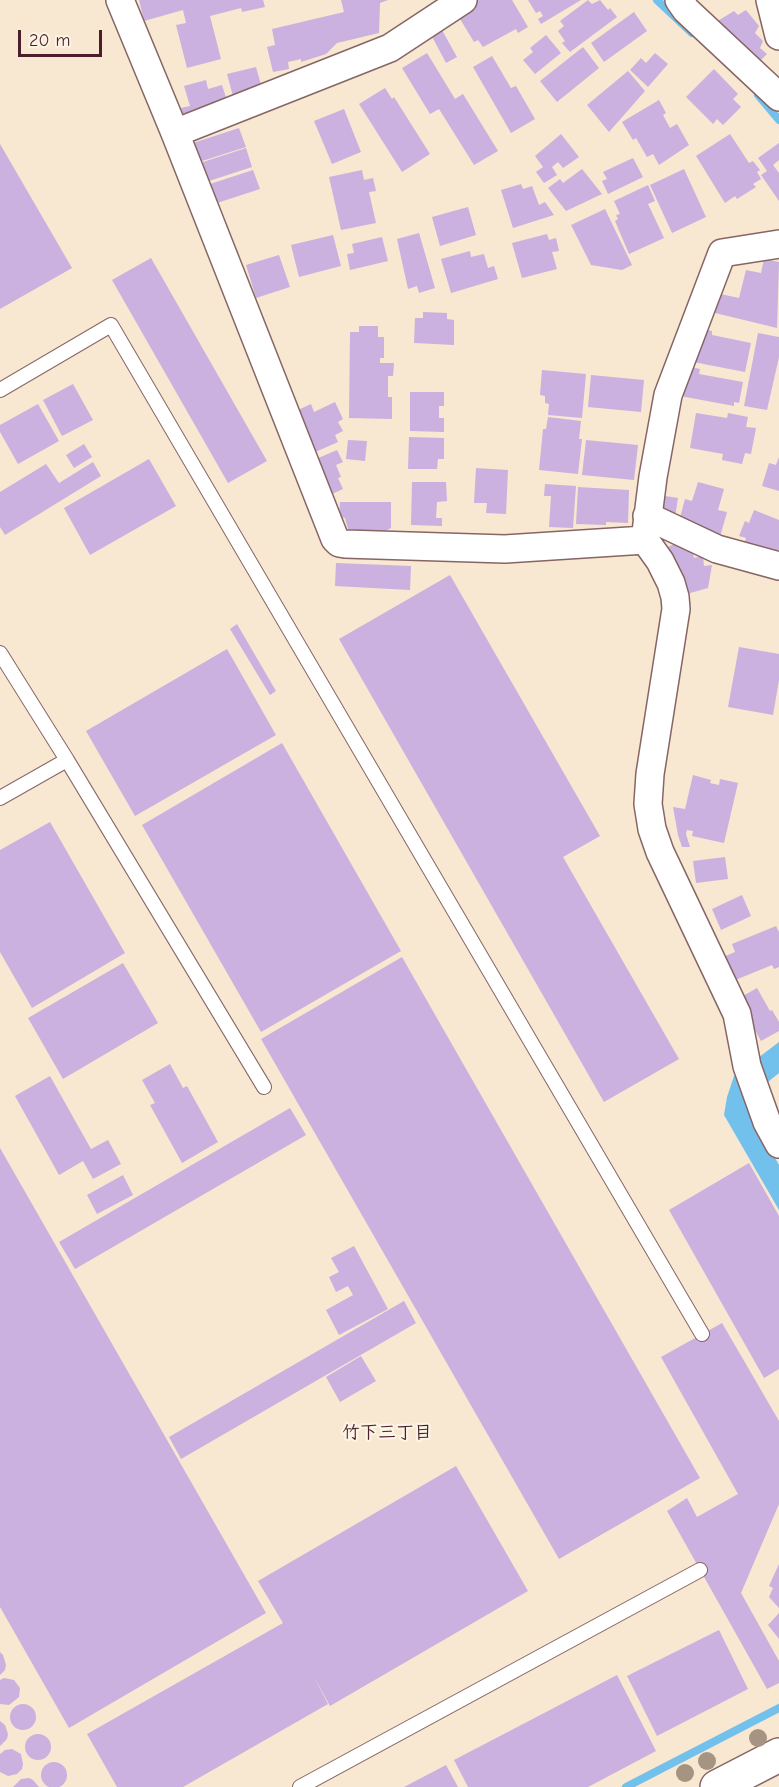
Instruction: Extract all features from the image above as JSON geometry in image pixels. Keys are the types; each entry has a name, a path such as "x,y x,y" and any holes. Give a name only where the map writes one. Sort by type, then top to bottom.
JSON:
{"main road":[{"path":"717,1787 779,1755"}],"street":[{"path":"120,0 175,133 329,529 339,543 505,549 646,528 779,566"},
{"path":"175,133 390,48 463,0"},
{"path":"679,0 686,10 779,97"},
{"path":"770,0 779,36"},
{"path":"779,244 722,253 668,395 646,528 671,583 676,609 650,774 648,804 652,829 660,852 737,1014 747,1066 767,1122 779,1144"}],"lane":[{"path":"0,390 111,325 702,1334"},
{"path":"0,653 264,1087"},
{"path":"0,798 67,760"},
{"path":"300,1787 700,1570"}],"water":[{"path":"779,1042 779,1073 749,1102 748,1110 779,1165 779,1210 724,1115 734,1076"}],"building":[{"path":"139,0 263,0 265,7 242,12 241,8 210,16 221,59 187,68 176,25 186,23 183,10 144,21"},
{"path":"341,0 388,0 380,3 379,33 337,43 326,54 301,62 301,59 288,62 289,69 273,72 267,47 275,45 272,29 344,12"},
{"path":"469,0 512,0 528,27 518,33 516,29 483,47 478,40 474,42 454,9"},
{"path":"528,0 581,0 541,24 538,19 543,16 540,11 536,13"},
{"path":"588,0 592,4 600,0 617,17 570,52 562,43 565,41 558,31 564,26 560,21"},
{"path":"746,10 759,26 755,33 763,41 760,48 767,54 759,62 716,22 734,11 738,15"},
{"path":"634,12 647,31 604,62 591,43"},
{"path":"438,23 457,57 446,63 428,29"},
{"path":"546,35 561,53 535,74 523,60 533,52 530,48"},
{"path":"583,47 599,68 557,102 540,81"},
{"path":"427,53 455,99 463,94 498,151 474,165 439,109 430,114 402,68"},
{"path":"655,53 668,64 648,87 630,70 641,58 646,63"},
{"path":"492,56 511,88 516,86 535,119 511,133 473,67"},
{"path":"256,67 263,92 234,100 227,74"},
{"path":"714,69 738,94 733,99 741,107 723,125 717,119 713,124 686,97"},
{"path":"628,71 645,91 609,132 587,105"},
{"path":"206,80 208,89 222,85 229,107 184,121 181,108 190,106 184,86"},
{"path":"385,88 392,99 394,97 430,154 402,172 359,104"},
{"path":"659,100 670,128 677,124 689,145 659,165 653,154 647,157 636,138 633,140 622,122"},
{"path":"344,109 361,152 332,164 314,121"},
{"path":"239,128 246,147 199,162 193,143"},
{"path":"561,134 579,157 563,168 558,162 552,167 557,175 544,183 536,172 543,167 535,156"},
{"path":"730,134 749,163 753,161 760,170 757,172 761,179 753,184 756,187 737,199 735,196 725,203 696,156"},
{"path":"779,143 779,160 773,165 779,173 779,201 761,175 767,171 758,158"},
{"path":"0,144 72,268 0,309"},
{"path":"246,148 252,167 206,182 200,163"},
{"path":"633,158 643,177 608,194 602,181 607,179 603,172"},
{"path":"582,169 602,194 566,211 548,188 560,179 563,183"},
{"path":"684,169 706,217 672,233 650,185"},
{"path":"253,170 260,189 214,204 207,185"},
{"path":"362,170 364,180 373,178 376,191 369,192 376,223 341,230 329,177"},
{"path":"521,184 523,189 532,186 539,205 545,202 554,215 513,228 501,190"},
{"path":"648,185 655,201 648,204 664,238 629,254 615,221 618,219 616,215 620,214 614,201"},
{"path":"468,207 476,235 440,246 432,217"},
{"path":"605,209 632,265 622,270 591,265 571,225"},
{"path":"419,233 435,288 419,293 417,286 408,289 397,239"},
{"path":"547,234 549,240 556,238 559,251 552,252 557,269 522,278 512,243"},
{"path":"333,235 341,266 299,277 291,245"},
{"path":"382,237 388,261 350,270 347,254 354,253 352,244"},
{"path":"470,251 471,257 484,254 488,268 494,266 498,279 451,293 441,259"},
{"path":"279,255 290,287 256,298 246,265"},
{"path":"151,258 267,461 228,483 112,280"},
{"path":"764,259 779,262 777,328 707,311 711,292 739,298 746,270 761,273"},
{"path":"423,312 447,313 447,319 454,320 454,345 414,343 415,318 423,318"},
{"path":"359,326 378,326 378,337 384,337 384,358 380,358 380,363 394,363 393,376 388,376 388,397 392,397 392,419 349,418 350,332 359,332"},
{"path":"700,328 712,331 712,335 751,343 745,372 688,361"},
{"path":"758,333 779,337 779,357 767,410 744,406"},
{"path":"686,366 700,369 699,374 743,382 739,403 734,402 734,406 675,395"},
{"path":"542,370 586,374 582,418 548,415 549,404 545,403 545,396 540,395"},
{"path":"591,375 644,380 641,412 588,407"},
{"path":"73,384 93,420 62,436 43,400"},
{"path":"410,392 444,392 444,406 439,406 439,418 444,418 444,432 410,431"},
{"path":"335,402 343,419 338,422 343,431 335,435 338,442 313,453 296,417 301,415 298,410 311,404 314,412"},
{"path":"38,404 59,441 18,464 0,432 0,425"},
{"path":"696,413 727,418 728,413 748,417 746,427 756,428 751,454 745,453 742,464 722,460 723,454 690,448"},
{"path":"548,417 581,421 579,439 582,439 578,474 539,470 543,429 546,429"},
{"path":"409,437 444,438 444,459 438,459 437,469 408,469"},
{"path":"348,440 367,441 365,461 346,459"},
{"path":"586,440 638,445 634,480 582,475"},
{"path":"84,444 92,457 74,468 66,455"},
{"path":"337,450 343,462 336,465 343,489 332,494 316,459"},
{"path":"779,457 779,491 762,486 769,463 776,465"},
{"path":"149,459 176,506 90,555 64,508"},
{"path":"93,462 101,476 5,535 0,527 0,492 46,464 59,483"},
{"path":"476,468 508,470 506,514 486,513 487,503 474,503"},
{"path":"412,482 446,482 447,501 437,502 436,518 442,518 442,526 411,525"},
{"path":"698,482 724,489 718,510 727,512 720,537 678,525 685,499 692,501"},
{"path":"545,484 576,486 573,528 549,527 551,496 544,496"},
{"path":"578,487 629,490 628,523 576,524"},
{"path":"659,495 678,498 675,517 655,514"},
{"path":"340,502 391,502 391,528 382,533 348,529 345,518 339,517"},
{"path":"754,510 779,520 779,549 775,560 743,547 746,538 739,536 745,521 749,523"},
{"path":"678,542 692,548 694,558 703,556 704,566 712,565 708,588 683,595 668,547"},
{"path":"336,563 411,566 410,590 335,586"},
{"path":"450,575 600,836 563,857 679,1059 604,1102 339,639"},
{"path":"237,624 276,691 270,695 230,629"},
{"path":"739,647 779,654 779,680 773,715 728,707"},
{"path":"227,649 276,735 135,816 86,731"},
{"path":"282,743 401,951 261,1032 142,825"},
{"path":"693,775 719,785 720,779 738,783 724,843 692,836 693,831 687,830 690,847 682,847 673,807 685,809"},
{"path":"50,822 125,953 32,1008 0,952 0,850"},
{"path":"725,857 728,879 696,883 693,861"},
{"path":"742,895 751,916 721,930 712,909"},
{"path":"776,926 779,932 779,967 774,969 772,965 733,981 723,957 735,952 732,944"},
{"path":"402,957 700,1478 559,1559 261,1039"},
{"path":"123,963 158,1023 63,1079 28,1018"},
{"path":"757,988 779,1022 779,1031 761,1041 745,1012 743,996"},
{"path":"170,1064 183,1088 187,1086 218,1142 182,1163 150,1105 155,1103 142,1080"},
{"path":"50,1076 91,1149 108,1140 121,1164 93,1179 83,1161 59,1175 15,1096"},
{"path":"290,1108 306,1135 75,1269 59,1242"},
{"path":"0,1148 266,1613 69,1728 0,1607"},
{"path":"749,1163 779,1216 779,1369 764,1378 669,1210"},
{"path":"123,1175 133,1195 97,1214 87,1195"},
{"path":"354,1246 388,1309 339,1335 326,1310 353,1295 348,1286 336,1292 329,1277 339,1272 331,1258"},
{"path":"404,1301 416,1323 181,1459 169,1437"},
{"path":"722,1323 779,1421 779,1504 741,1593 779,1661 779,1683 767,1689 667,1511 687,1498 697,1517 738,1494 661,1357"},
{"path":"361,1356 376,1381 340,1402 326,1377"},
{"path":"456,1466 528,1591 330,1706 313,1675 328,1704 183,1787 117,1787 87,1734 283,1623 258,1581"},
{"path":"779,1564 779,1608 769,1597 773,1588 769,1586"},
{"path":"779,1613 779,1639 768,1625"},
{"path":"719,1630 748,1689 657,1736 627,1676"},
{"path":"0,1652 6,1665 0,1675"},
{"path":"617,1675 656,1751 588,1787 468,1787 454,1760"},
{"path":"4,1678 14,1680 20,1688 19,1697 9,1705 0,1704 0,1680"},
{"path":"23,1704 33,1707 36,1717 33,1727 23,1730 13,1727 10,1717 13,1707"},
{"path":"0,1721 5,1725 8,1734 7,1739 0,1746"},
{"path":"38,1734 48,1737 51,1747 48,1757 38,1760 28,1757 25,1747 28,1737"},
{"path":"12,1749 21,1754 23,1764 17,1774 8,1776 0,1772 0,1754"},
{"path":"54,1762 63,1766 67,1775 63,1784 54,1788 45,1784 41,1775 45,1766"},
{"path":"446,1765 458,1787 404,1787"},
{"path":"29,1778 39,1787 13,1787 21,1779"}],"waterway":[{"path":"657,0 692,33"},
{"path":"758,95 779,120"},
{"path":"626,1787 779,1708"}],"district":[{"name":"竹下三丁目","path":"387,1433"}]}
